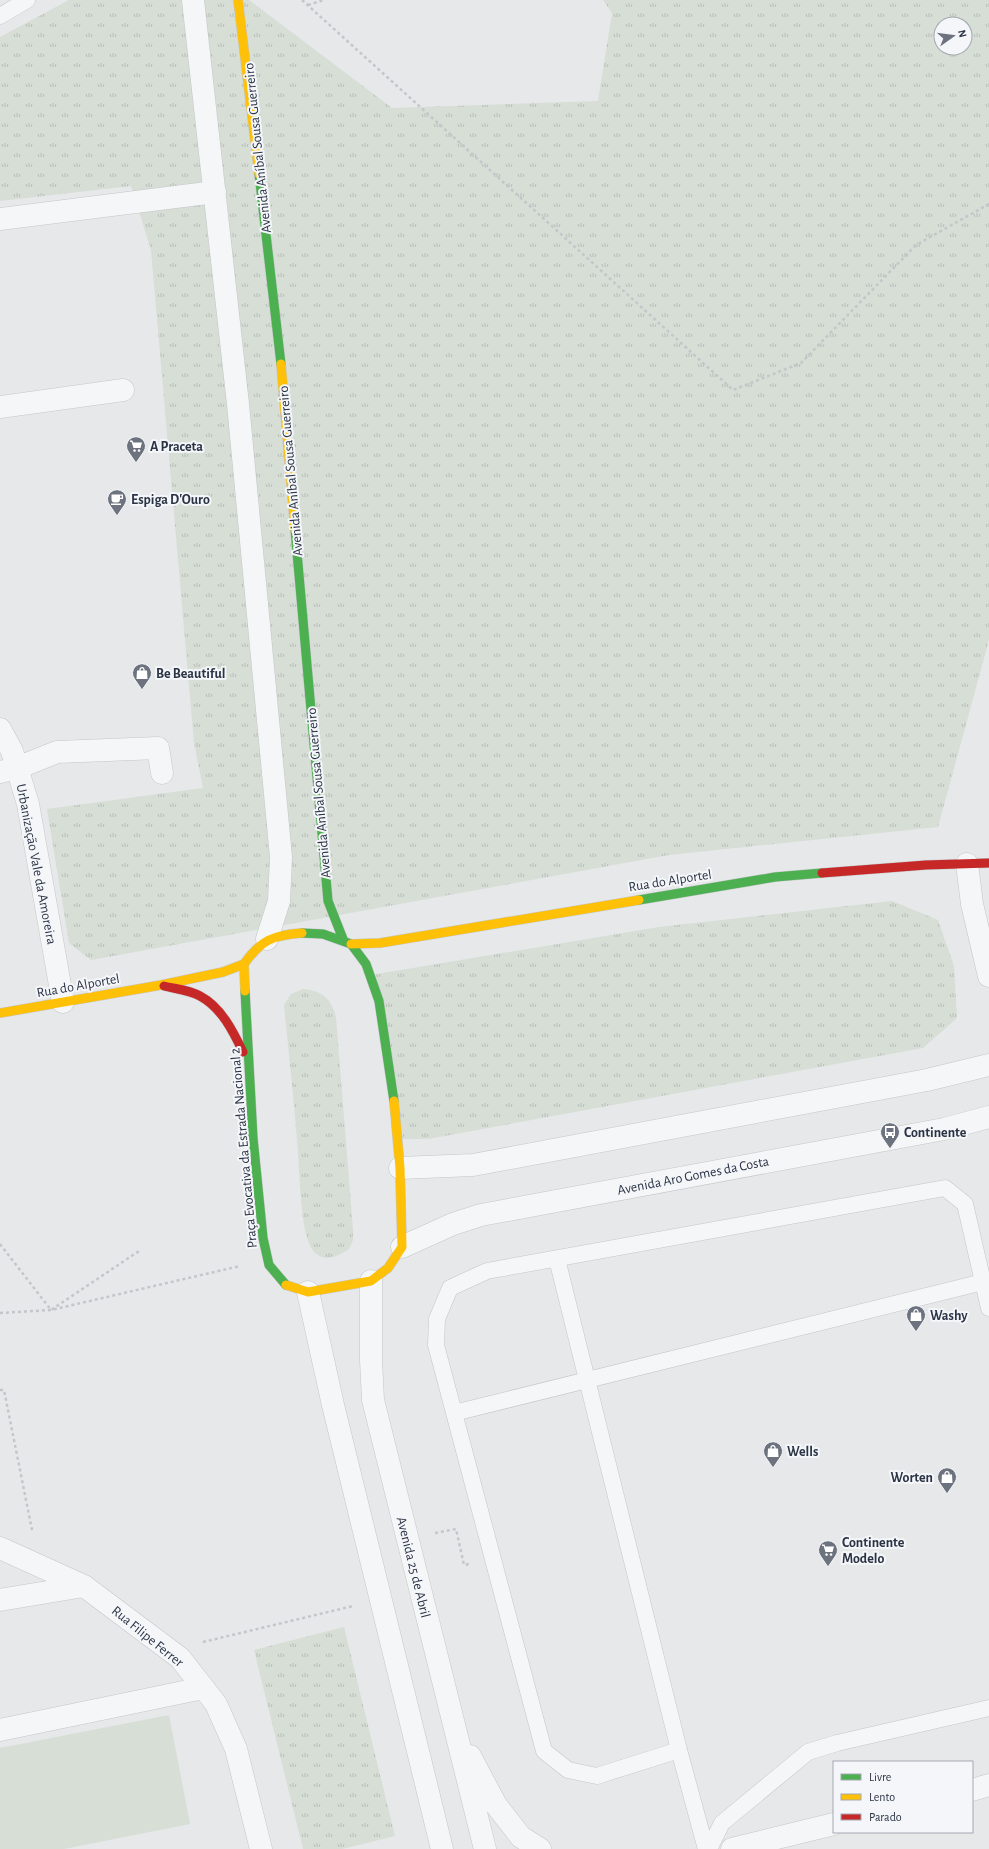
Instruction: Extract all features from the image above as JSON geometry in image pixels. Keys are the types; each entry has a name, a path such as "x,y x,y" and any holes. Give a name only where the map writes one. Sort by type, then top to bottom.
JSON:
{"main road":[{"name":"Avenida Aníbal Sousa Guerreiro","path":"238,0 279,344 328,901 347,942"},
{"name":"Rua do Alportel","path":"347,942 380,944 775,877 926,865 989,863"},
{"path":"244,964 255,947 267,940 282,934 302,933 323,934 347,942 366,964 379,1001 386,1046 400,1168 402,1247"},
{"path":"366,964 380,944"},
{"name":"Rua do Alportel","path":"0,1013 161,985 223,972 244,964"},
{"name":"Praça Evocativa da Estrada Nacional 2","path":"244,964 247,1060 253,1138 263,1238 268,1265 286,1285 308,1292 371,1281 388,1268 402,1247"},
{"name":"Rua do Alportel","path":"161,985 199,996 214,1007 232,1027 247,1060"}],"street":[{"path":"193,0 238,404 281,857 279,902 267,940"},
{"path":"0,219 215,192"},
{"path":"0,407 123,390"},
{"name":"Urbanização Vale da Amoreira","path":"0,729 12,752 8,770 28,804 63,1002"},
{"path":"8,770 57,752 158,748 162,773"},
{"path":"967,864 972,904 989,976"},
{"path":"400,1168 473,1165 927,1080 989,1065"},
{"name":"Avenida Aro Gomes da Costa","path":"402,1247 452,1224 481,1215 944,1129 989,1117"},
{"name":"Avenida 25 de Abril","path":"371,1281 371,1360 373,1400 485,1849"},
{"path":"308,1292 333,1404 442,1849"},
{"name":"Rua Filipe Ferrer","path":"0,1548 84,1586 180,1658 216,1704 236,1749 261,1849"},
{"path":"0,1600 84,1586"},
{"path":"0,1730 203,1688"},
{"path":"455,1730 496,1805 521,1838 540,1849"},
{"path":"973,1790 989,1785"},
{"path":"732,1849 833,1824"}],"lane":[{"path":"0,16 26,0"},
{"path":"679,1750 597,1776 568,1770 544,1751 436,1345 437,1319 450,1288 487,1271 945,1188 965,1204 986,1282 989,1308"},
{"path":"557,1259 679,1750 706,1849"},
{"path":"454,1413 986,1282"},
{"path":"709,1849 722,1823 808,1752 837,1743 989,1708"}],"path":[{"path":"302,0 733,390 801,363 916,245 989,204"},
{"path":"308,5 324,0"},
{"path":"0,1244 51,1310"},
{"path":"51,1310 139,1252"},
{"path":"0,1313 51,1310 268,1259"},
{"path":"0,1390 4,1390 38,1565"},
{"path":"456,1529 464,1565"},
{"path":"242,1632 381,1599"}],"green space":[{"path":"69,0 249,0 392,108 598,101 612,13 603,0 989,0 989,640 938,827 669,855 91,960 69,943 47,809 203,788 194,743 151,250 131,186 0,201 0,37"},
{"path":"892,901 938,920 954,966 957,1018 923,1048 428,1139 397,1139 371,975 659,927"},
{"path":"303,989 310,990 325,997 334,1010 336,1017 353,1240 349,1249 330,1258 325,1258 316,1254 312,1249 305,1229 301,1202 284,1005 291,994"},
{"path":"344,1627 395,1836 342,1849 303,1849 254,1650"},
{"path":"169,1715 190,1824 64,1849 0,1849 0,1748"}],"traffic: fast":[{"path":"259,174 281,364"},
{"path":"295,530 328,901 343,939"},
{"path":"639,900 775,877 822,873"},
{"path":"302,933 323,934 351,944 366,964 379,1001 394,1101"},
{"path":"245,991 253,1138 263,1238 269,1265 286,1285"}],"traffic: slow":[{"path":"238,0 259,174"},
{"path":"281,364 295,530"},
{"path":"351,944 380,943 639,900"},
{"path":"245,991 244,964 256,949 268,940 275,937 302,933"},
{"path":"0,1013 161,985 223,972 244,964"},
{"path":"286,1285 308,1292 371,1281 388,1268 402,1247 400,1168 394,1101"}],"traffic: jam":[{"path":"822,873 926,865 989,863"},
{"path":"164,986 191,992 200,996 214,1006 226,1020 243,1052"}],"place":[{"name":"A Praceta","path":"136,463"},
{"name":"Espiga D'Ouro","path":"117,516"},
{"name":"Be Beautiful","path":"142,690"},
{"name":"Continente","path":"890,1149"},
{"name":"Washy","path":"916,1332"},
{"name":"Wells","path":"773,1468"},
{"name":"Worten","path":"947,1494"},
{"name":"Continente Modelo","path":"828,1567"}]}
